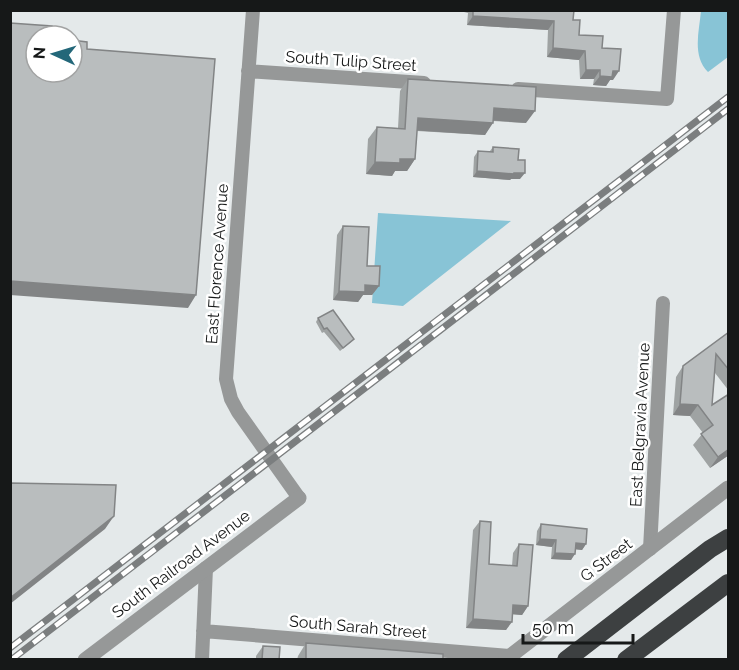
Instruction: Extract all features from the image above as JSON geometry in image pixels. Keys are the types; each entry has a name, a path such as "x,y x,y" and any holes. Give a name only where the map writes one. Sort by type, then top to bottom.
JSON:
{"highway":[{"path":"566,660 710,549 729,538"},
{"path":"626,660 729,583"}],"street":[{"name":"East Florence Avenue","path":"253,10 226,379 231,399 238,412 299,498"},
{"path":"504,88 668,99 674,10"},
{"name":"South Tulip Street","path":"248,71 435,83"},
{"name":"East Belgravia Avenue","path":"650,549 663,303"},
{"name":"G Street","path":"507,658 729,488"},
{"name":"South Railroad Avenue","path":"85,660 299,498"},
{"path":"202,660 206,568"},
{"name":"South Sarah Street","path":"203,631 507,658"}],"shaded area":[{"path":"701,11 728,11 728,57 708,72 703,66 698,51"},
{"path":"378,213 511,221 403,306 372,303"}],"building":[{"path":"473,10 574,10 573,20 580,20 579,35 603,36 602,48 621,49 619,71 613,71 612,77 600,76 600,70 586,70 585,51 553,48 554,21 473,16"},
{"path":"10,23 24,24 24,84 84,84 84,42 87,42 87,49 215,59 196,295 10,281"},
{"path":"408,79 536,87 535,111 494,108 493,123 418,118 415,159 400,159 400,163 375,162 377,127 405,129"},
{"path":"493,147 519,149 518,160 525,160 525,173 477,171 478,151 493,152"},
{"path":"343,226 369,227 367,266 380,266 379,286 365,285 365,292 339,291"},
{"path":"333,310 354,339 343,348 327,328 324,329 318,318"},
{"path":"729,332 729,370 716,354 712,405 729,394 729,449 718,457 701,434 713,425 698,405 680,404 683,366"},
{"path":"10,483 116,485 114,516 10,598"},
{"path":"480,521 491,522 489,564 517,566 519,544 533,545 528,606 513,605 512,622 473,619"},
{"path":"541,524 587,529 586,544 576,543 575,554 555,553 556,540 540,539"},
{"path":"306,643 443,654 443,660 306,660"},
{"path":"263,646 280,647 279,660 262,660"}],"railway":[{"path":"10,648 728,97"},
{"path":"11,660 728,109"}]}
